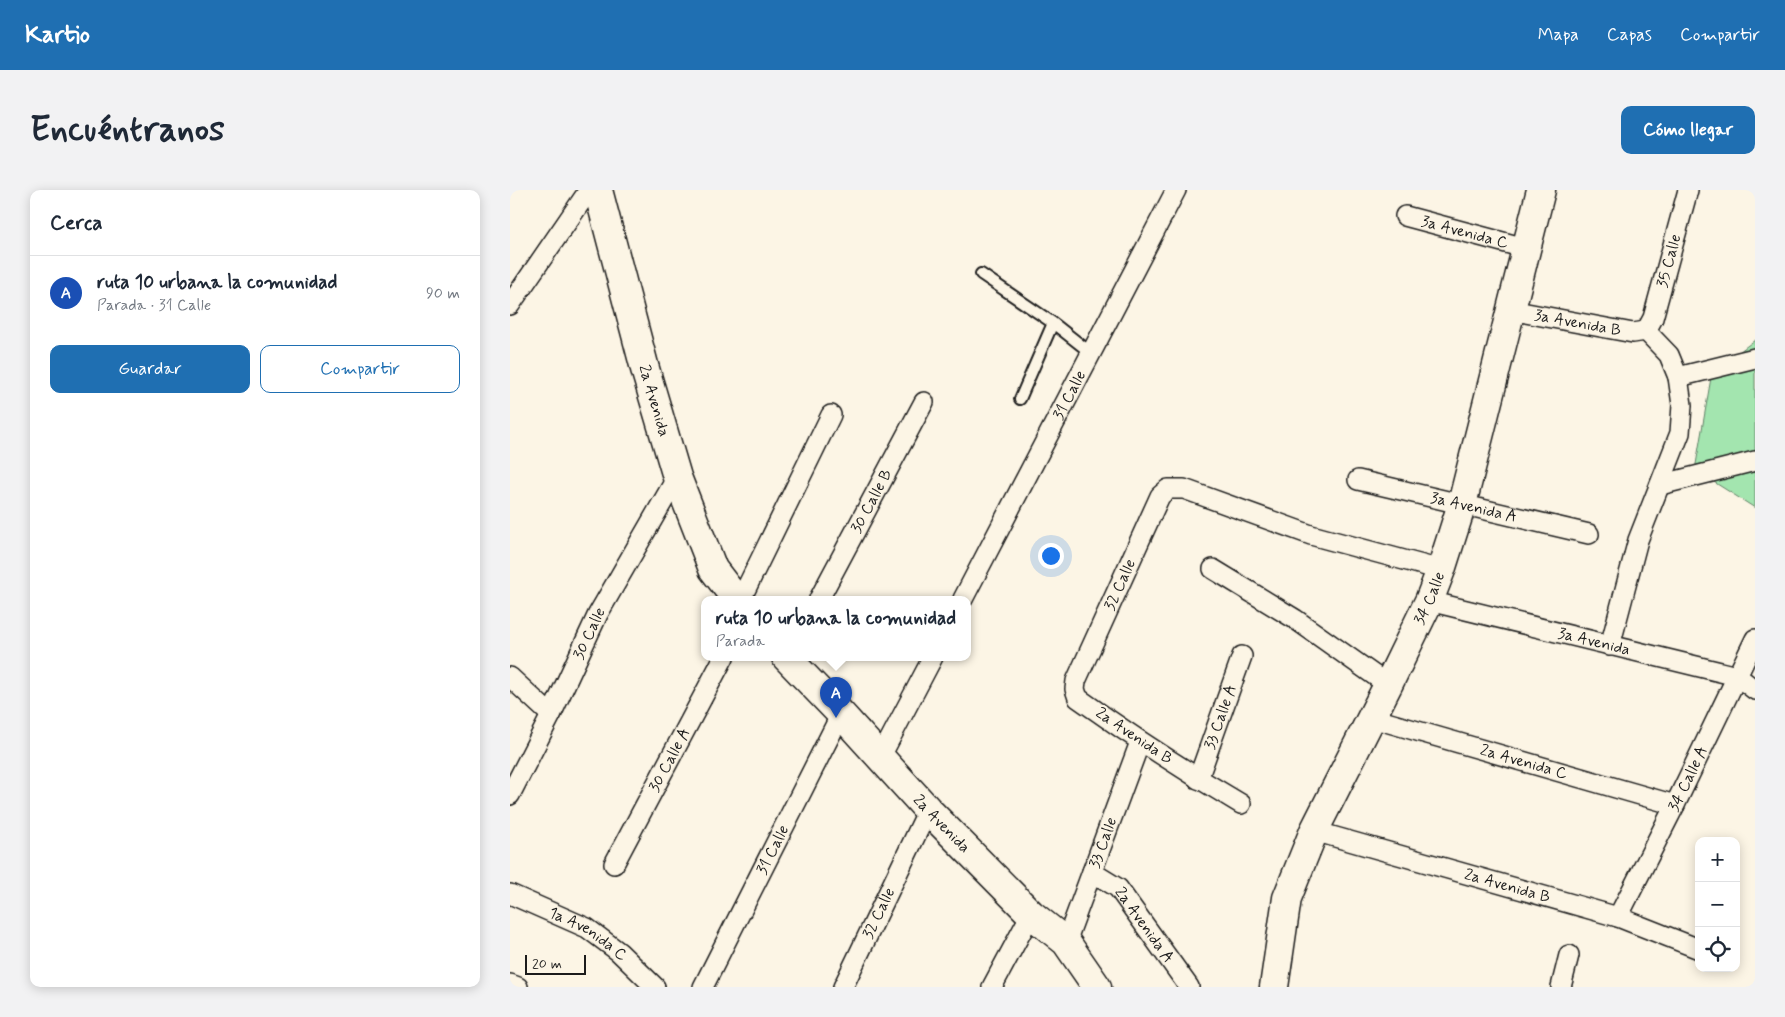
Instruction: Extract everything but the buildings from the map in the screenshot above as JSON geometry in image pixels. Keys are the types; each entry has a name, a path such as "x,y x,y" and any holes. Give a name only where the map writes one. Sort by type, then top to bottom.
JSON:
{"street":[{"path":"510,305 588,190"},
{"name":"2a Avenida","path":"598,190 645,369 677,477 713,568 734,596"},
{"name":"31 Calle","path":"965,596 1176,190"},
{"name":"34 Calle","path":"1274,987 1287,898 1314,831 1429,601 1441,570 1462,504 1541,190"},
{"name":"35 Calle","path":"1646,332 1654,318 1688,190"},
{"name":"3a Avenida C","path":"1405,216 1525,248"},
{"name":"3a Avenida B","path":"1510,310 1633,333 1646,332"},
{"path":"1610,646 1638,540 1680,433 1682,405 1678,377 1669,355 1646,332"},
{"path":"1678,377 1755,358"},
{"name":"30 Calle B","path":"821,596 924,402"},
{"path":"742,596 831,415"},
{"path":"1660,484 1755,461"},
{"name":"30 Calle","path":"510,795 552,714 598,614 677,477"},
{"name":"3a Avenida A","path":"1358,480 1589,534"},
{"name":"32 Calle","path":"1078,698 1075,689 1076,682 1160,496 1168,489 1184,489 1311,536 1441,570"},
{"path":"1214,569 1295,619 1388,685"},
{"name":"3a Avenida","path":"1429,601 1737,676 1755,690"},
{"name":"34 Calle A","path":"1618,917 1675,805 1755,638"},
{"name":"33 Calle A","path":"1198,779 1242,656"},
{"name":"30 Calle A","path":"614,864 722,661"},
{"name":"2a Avenida","path":"791,661 928,810 1031,914 1066,942 1097,987"},
{"path":"880,758 931,661"},
{"path":"510,677 552,714"},
{"name":"2a Avenida B","path":"1078,698 1140,742 1241,804"},
{"name":"31 Calle","path":"703,987 841,714"},
{"name":"2a Avenida C","path":"1372,718 1675,805"},
{"name":"33 Calle","path":"1066,942 1140,742"},
{"name":"32 Calle","path":"843,987 928,810"},
{"name":"2a Avenida B","path":"1314,831 1618,917 1695,947"},
{"name":"2a Avenida A","path":"1092,872 1118,888 1189,987"},
{"name":"1a Avenida C","path":"510,894 587,928 620,952 655,987"},
{"path":"992,987 1031,914"},
{"path":"1561,987 1569,955"},
{"path":"510,984 518,987"}],"lane":[{"path":"981,274 1053,323 1091,353"},
{"path":"1020,399 1053,323"}],"green space":[{"path":"1755,340 1755,508 1695,470 1712,372"}],"place":[{"name":"ruta 10 urbana la comunidad","path":"836,718"}]}
